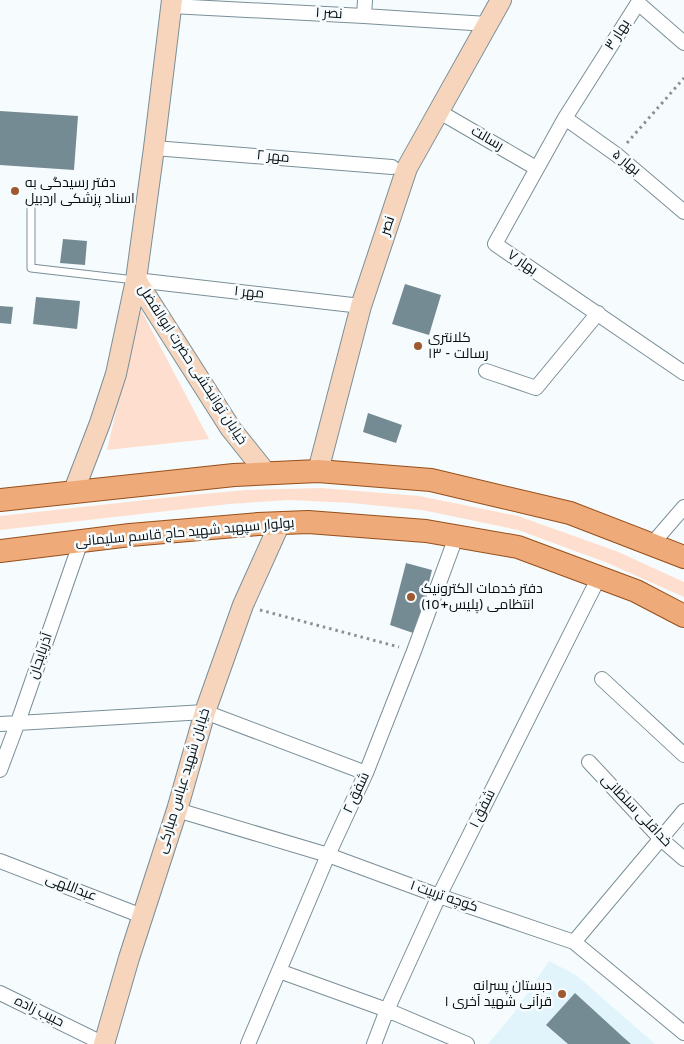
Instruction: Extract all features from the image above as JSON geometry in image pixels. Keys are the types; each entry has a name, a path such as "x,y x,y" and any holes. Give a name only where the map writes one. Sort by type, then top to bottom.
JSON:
{"main road":[{"path":"0,500 234,475 318,470 431,480 570,513 684,557"},
{"name":"بولوار سپهبد شهید حاج قاسم سلیمانی","path":"0,551 196,529 280,523 308,522 426,531 518,547 636,591 684,616"}],"street":[{"path":"364,16 365,0"},
{"name":"نصر","path":"318,470 362,306 406,168 501,0"},
{"name":"نصر ۱","path":"172,3 291,6 364,16 486,24"},
{"name":"خیابان توانبخشی حضرت ابوالفضل","path":"73,492 100,423 116,374 136,280 172,3"},
{"name":"بهار ۳","path":"565,118 638,3 684,43"},
{"name":"رسالت","path":"438,111 536,168"},
{"path":"536,168 565,118"},
{"name":"بهار ۵","path":"565,118 616,155 684,212"},
{"name":"مهر ۲","path":"154,148 392,167"},
{"name":"بهار ۷","path":"536,168 494,244 684,373"},
{"name":"خیابان توانبخشی حضرت ابوالفضل","path":"136,280 231,430 267,474"},
{"name":"مهر ۱","path":"136,280 362,306"},
{"path":"486,371 536,388 598,313"},
{"path":"652,544 684,507"},
{"name":"خیابان شهید عباس مبارکی","path":"104,1044 142,916 177,810 205,712 243,605 280,523"},
{"name":"شفق ۲","path":"248,1044 328,855 366,773 456,537"},
{"name":"آذربایجان","path":"0,770 81,541"},
{"name":"شفق ۱","path":"374,1044 387,1010 439,896 599,577"},
{"path":"602,679 684,755"},
{"path":"0,724 205,712 366,773"},
{"name":"خداقلی سلطانی","path":"589,762 661,839 684,859"},
{"name":"کوچه تربیت ۱","path":"177,810 328,855 439,896 574,942 684,1033"},
{"path":"574,942 684,811"},
{"name":"عبداللهی","path":"0,861 142,916"},
{"path":"279,971 387,1010 467,1044"},
{"name":"حبیب زاده","path":"0,993 104,1044"}],"lane":[{"path":"31,205 31,268 136,280"}],"path":[{"path":"616,155 684,78"},
{"path":"243,605 414,651"}],"shaded area":[{"path":"140,308 209,439 107,450"},
{"path":"321,488 419,496 518,516 616,551 684,582 684,597 605,562 518,530 422,510 351,503 290,500 229,504 0,530 0,516 246,490"},
{"name":"دبستان پسرانه قرآنی شهید آخری ۱","path":"549,961 576,975 655,1044 488,1044 514,1013"}],"building":[{"path":"0,111 78,116 74,170 0,165"},
{"path":"63,239 87,241 85,265 60,263"},
{"path":"405,284 441,295 429,335 392,324"},
{"path":"36,297 80,301 77,329 33,324"},
{"path":"0,306 13,307 11,324 0,323"},
{"path":"368,413 402,425 396,443 363,432"},
{"name":"دفتر خدمات الکترونیک انتظامی (پلیس+10)","path":"406,563 432,570 416,634 390,625"},
{"path":"575,993 631,1044 568,1044 546,1025"}],"place":[{"name":"دفتر رسیدگی به اسناد پزشکی اردبیل","path":"15,191"},
{"name":"کلانتری ۱۳ - رسالت","path":"418,346"},
{"name":"دفتر خدمات الکترونیک انتظامی (پلیس+10)","path":"411,597"},
{"name":"دبستان پسرانه قرآنی شهید آخری ۱","path":"562,994"}]}
